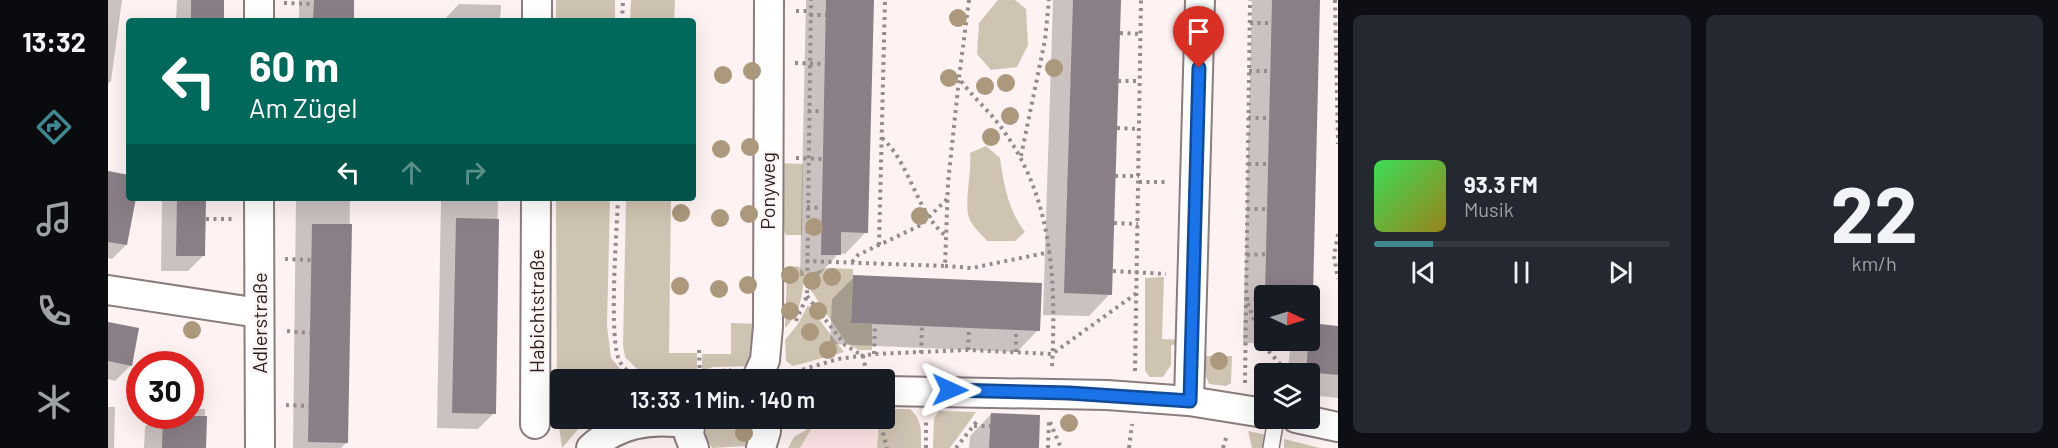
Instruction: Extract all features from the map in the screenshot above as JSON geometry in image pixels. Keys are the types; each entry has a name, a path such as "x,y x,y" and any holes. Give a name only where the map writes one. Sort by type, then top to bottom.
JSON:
{"street":[{"path":"259,0 259,18"},
{"path":"537,0 537,18"},
{"name":"Ponyweg","path":"766,369 769,0"},
{"path":"1190,401 1200,0"},
{"name":"Adlerstraße","path":"259,201 260,448"},
{"name":"Habichtstraße","path":"535,424 536,201"},
{"path":"108,290 260,313"},
{"path":"895,391 1050,392 1190,401 1253,411"},
{"path":"591,448 614,431 632,426 668,422 691,430"},
{"path":"1320,423 1338,427"},
{"path":"761,448 766,429"}],"lane":[{"path":"1271,448 1274,429"}],"path":[{"path":"622,18 623,0"},
{"path":"811,0 807,296 844,345 863,356 866,369"},
{"path":"879,245 885,0"},
{"path":"945,266 948,199 969,0"},
{"path":"1020,157 1045,40 1049,0"},
{"path":"1134,397 1141,0"},
{"path":"1250,0 1245,394 1253,411"},
{"path":"1335,0 1338,144"},
{"path":"810,15 826,15"},
{"path":"1250,23 1272,23"},
{"path":"1120,33 1141,34"},
{"path":"1249,71 1270,71"},
{"path":"959,78 1002,129 1020,157 1043,209 1050,252 1052,354 1050,392"},
{"path":"1118,81 1140,81"},
{"path":"808,111 823,111"},
{"path":"1248,118 1269,118"},
{"path":"1117,128 1139,129"},
{"path":"882,137 892,146 931,217 946,236"},
{"path":"1248,164 1268,164"},
{"path":"1116,176 1139,176"},
{"path":"852,263 858,255 921,225 948,199"},
{"path":"618,201 614,326 616,351 621,363 627,369"},
{"path":"807,207 821,208"},
{"path":"1247,208 1267,209"},
{"path":"1114,224 1138,224"},
{"path":"1338,234 1334,256 1338,279"},
{"path":"806,261 972,268 1050,252"},
{"path":"1246,255 1266,254"},
{"path":"1113,271 1137,271"},
{"path":"801,369 838,359 874,354 968,350 1052,354 1137,292"},
{"path":"1246,299 1254,299"},
{"path":"1246,299 1264,347 1279,363"},
{"path":"874,354 875,324"},
{"path":"921,353 922,326"},
{"path":"968,350 969,328"},
{"path":"1016,330 1016,352"},
{"path":"699,350 700,369"},
{"path":"1048,448 1049,418 1061,448"},
{"path":"974,426 990,426"},
{"path":"882,429 887,448"}],"shaded area":[{"path":"556,0 615,0 615,18 556,18"},
{"path":"631,0 675,0 674,18 630,18"},
{"path":"998,0 1015,0 1026,9 1028,45 1017,67 991,70 977,54 979,23"},
{"path":"986,146 1000,158 1005,187 1014,215 1025,232 1015,241 987,241 969,218 967,204 970,153"},
{"path":"780,163 803,164 802,235 786,235 779,219"},
{"path":"556,201 610,201 607,326 611,358 620,369 557,369"},
{"path":"626,201 671,201 669,353 697,353 697,369 637,369 625,357 623,345"},
{"path":"798,266 804,272 802,295 795,316 785,328 787,273 792,267"},
{"path":"826,268 853,269 851,323 872,324 872,350 859,350 846,343 810,289 809,274"},
{"path":"1164,277 1162,339 1183,340 1182,344 1171,345 1171,365 1163,377 1150,377 1145,371 1145,278"},
{"path":"808,305 844,352 793,366 786,361 785,340 798,324"},
{"path":"731,323 759,324 752,366 702,369 702,354 731,354"},
{"path":"1205,356 1232,356 1231,383 1226,386 1209,384 1205,374"},
{"path":"895,409 910,409 920,427 921,448 877,448 878,429 895,429"},
{"path":"939,411 976,412 950,448 933,448 934,418"},
{"path":"559,429 578,429 562,448"},
{"path":"706,429 750,429 751,432 746,446 712,448 705,435"},
{"path":"811,429 877,430 877,448 800,448"},
{"path":"811,429 800,448 788,448 794,437"},
{"path":"1248,431 1267,435 1267,448 1252,448"},
{"path":"1284,439 1320,448 1284,448"}],"building":[{"path":"191,0 224,0 224,18 191,18"},
{"path":"314,0 354,0 354,18 313,18"},
{"path":"826,0 874,0 868,233 841,232 841,255 821,255"},
{"path":"1073,0 1121,0 1112,295 1064,293"},
{"path":"1272,0 1320,0 1313,285 1265,285"},
{"path":"108,171 126,174 126,201 135,201 127,245 108,242"},
{"path":"177,201 206,201 205,256 176,256"},
{"path":"456,218 499,219 496,414 452,413"},
{"path":"312,224 352,224 348,443 308,442"},
{"path":"853,275 1042,283 1040,331 851,323"},
{"path":"108,322 139,328 135,351 126,351 126,365 108,361"},
{"path":"1320,324 1338,326 1338,375 1320,373 1320,363 1307,363 1308,351 1320,351"},
{"path":"991,413 1040,415 1039,448 989,448"},
{"path":"204,416 207,416 206,448 162,448 163,429 204,429"}],"route":[{"path":"950,390 1069,393 1190,401 1199,68"}]}
